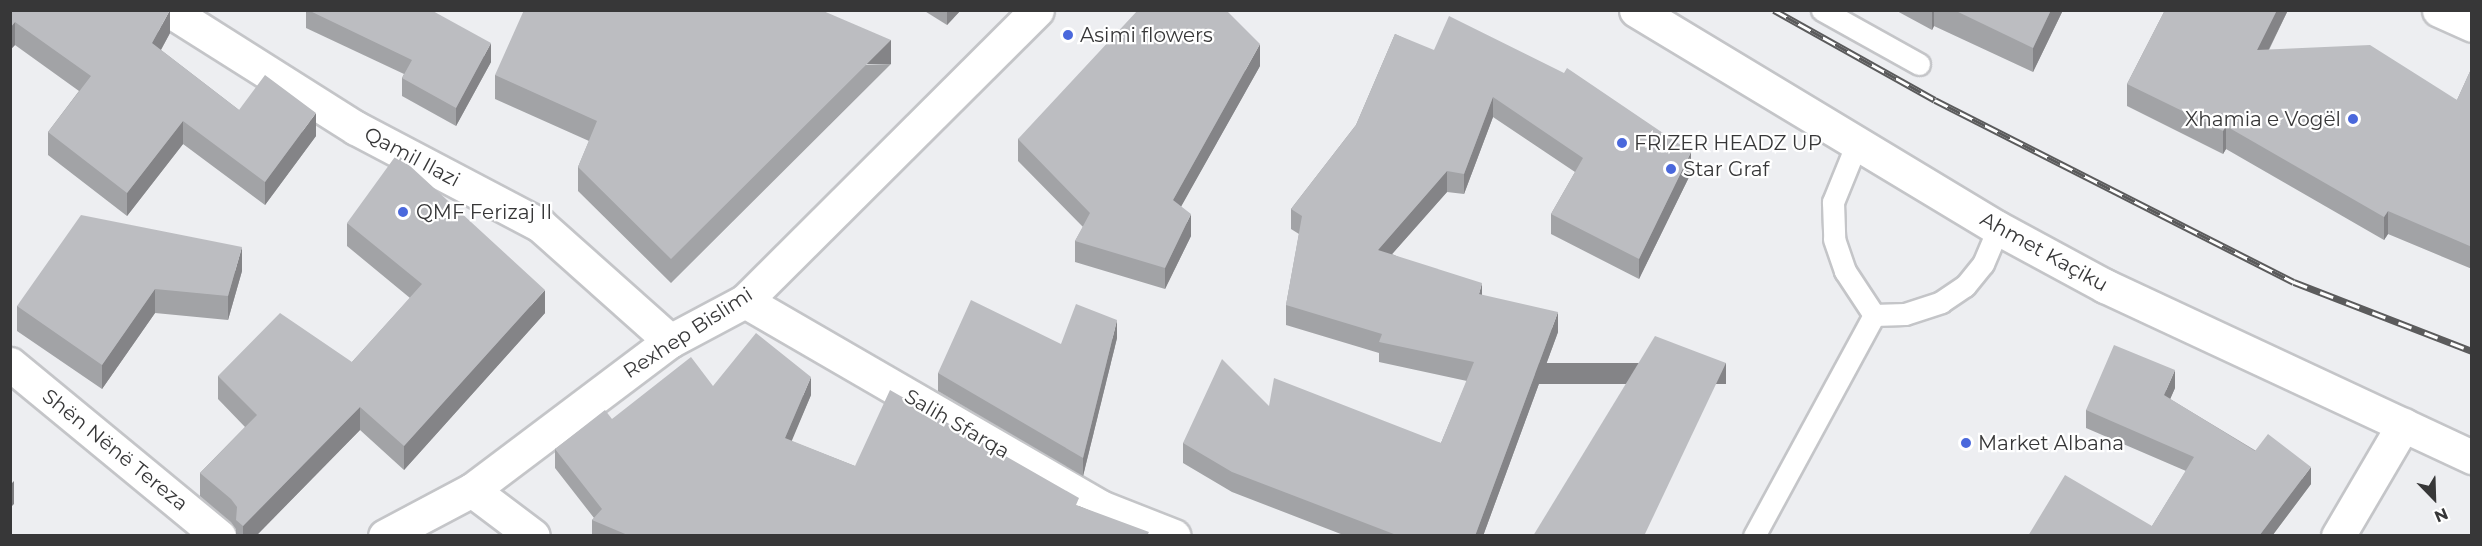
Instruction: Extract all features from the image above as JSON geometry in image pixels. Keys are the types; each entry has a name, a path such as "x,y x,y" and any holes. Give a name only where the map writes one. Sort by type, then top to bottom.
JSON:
{"main road":[{"name":"Qamil Ilazi","path":"170,10 356,128 540,225 670,341"},
{"name":"Ahmet Kaçiku","path":"1636,10 1998,228 2105,286 2472,457"},
{"path":"2439,10 2472,24"},
{"name":"Rexhep Bislimi","path":"385,536 472,490 670,341 745,301 1037,11"},
{"name":"Salih Sfarqa","path":"745,301 1100,507 1174,536"},
{"name":"Shën Nënë Tereza","path":"10,364 219,536"},
{"path":"2338,536 2403,425"},
{"path":"472,490 533,536"}],"lane":[{"path":"1822,10 1919,64"},
{"path":"1857,143 1833,202 1834,239 1845,271 1874,315"},
{"path":"1874,315 1905,314 1941,302 1965,286 1983,264 1998,228"},
{"path":"1754,536 1874,315"}],"building":[{"path":"10,10 170,10 152,43 239,110 265,75 316,113 265,182 183,121 127,193 48,132 91,76 15,22 10,28"},
{"path":"308,10 431,10 491,43 456,108 402,78 412,60"},
{"path":"524,10 821,10 891,40 671,259 578,167 597,121 495,75"},
{"path":"1138,10 1226,10 1260,44 1173,200 1191,214 1165,268 1075,241 1090,213 1018,139"},
{"path":"1954,10 2051,10 2033,48"},
{"path":"2165,10 2277,10 2257,50 2370,45 2457,100 2472,67 2472,247 2388,211 2384,217 2226,126 2223,131 2127,84"},
{"path":"1449,16 1564,73 1567,68 1691,152 1639,259 1551,214 1583,158 1493,97 1464,174 1447,171 1378,250 1482,283 1479,294 1558,312 1475,536 1399,536 1232,472 1183,443 1222,359 1269,406 1274,378 1441,443 1474,362 1379,342 1382,334 1286,305 1302,216 1291,209 1356,125 1395,34 1434,50"},
{"path":"397,154 545,290 404,446 360,407 243,526 236,520 237,507 231,499 200,473 257,415 218,376 280,313 352,362 422,284 347,223"},
{"path":"81,215 242,247 228,296 155,289 102,365 17,306"},
{"path":"971,300 1061,344 1076,304 1117,320 1083,458 938,373"},
{"path":"756,333 811,377 785,438 855,466 890,390 1079,498 1076,505 1149,532 1147,536 630,536 592,520 602,509 555,449 605,410 612,419 691,357 713,386"},
{"path":"1655,336 1726,363 1644,536 1533,536"},
{"path":"2114,345 2175,370 2164,395 2255,451 2268,434 2311,467 2259,536 2028,536 2065,475 2152,526 2194,457 2086,410"}],"railway":[{"path":"1774,10 1935,100 2294,282 2472,351"}],"place":[{"name":"Asimi flowers","path":"1068,35"},
{"name":"Xhamia e Vogël","path":"2353,119"},
{"name":"FRIZER HEADZ UP","path":"1622,143"},
{"name":"Star Graf","path":"1671,169"},
{"name":"QMF Ferizaj II","path":"403,212"},
{"name":"Market Albana","path":"1966,443"}]}
